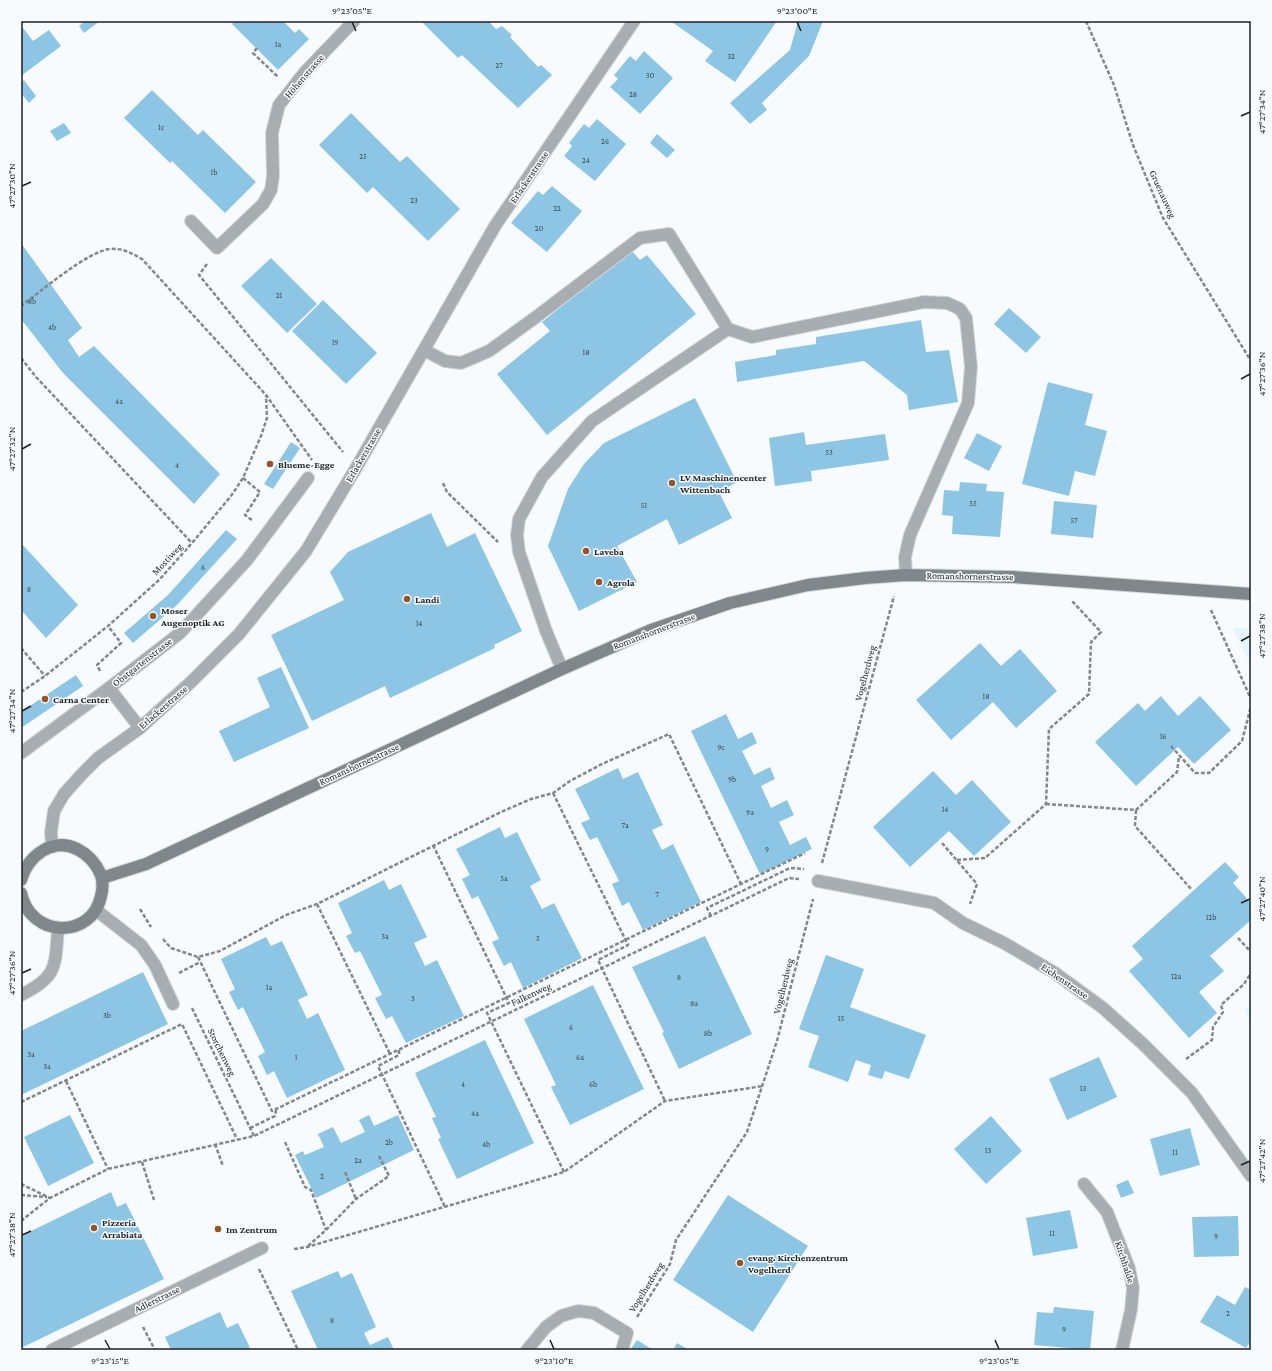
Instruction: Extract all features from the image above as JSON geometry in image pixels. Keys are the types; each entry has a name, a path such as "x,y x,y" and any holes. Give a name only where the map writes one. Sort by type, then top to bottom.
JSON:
{"main road":[{"name":"Romanshornerstrasse","path":"102,878 146,864 562,669 651,630 730,603 808,585 906,575 1013,577 1251,594"},
{"path":"21,880 23,871 35,855 52,847 69,847 84,852 92,859 102,878 103,889 96,910 88,918 79,924 58,928 40,922 24,911 21,893"}],"street":[{"name":"Höhenstrasse","path":"217,248 263,204 271,190 273,176 272,133 279,104 305,72 354,21"},
{"name":"Erlackerstrasse","path":"52,847 51,832 54,811 64,794 98,758 140,728 191,682 239,634 306,551 356,468 495,226 634,21"},
{"path":"191,221 217,248"},
{"path":"424,350 445,361 460,363 489,351 640,238 669,234 728,329 752,337 924,302 947,303 960,309 966,318 971,367 968,403 910,535 905,557 906,575"},
{"path":"562,669 546,631 519,552 517,535 519,519 542,477 592,421 728,329"},
{"name":"Obstgartenstrasse","path":"21,753 180,633 247,560 308,478"},
{"path":"109,688 140,728"},
{"name":"Eichenstrasse","path":"819,876 934,903 963,923 1004,943 1055,973 1103,1008 1143,1044 1192,1093 1251,1176"},
{"path":"96,910 141,945 155,965 173,1004"},
{"path":"21,995 42,984 51,974 55,964 58,928"},
{"name":"Kirchhalde","path":"1084,1184 1107,1212 1128,1268 1133,1288 1131,1310 1122,1350"},
{"name":"Adlerstrasse","path":"52,1350 262,1248"},
{"path":"527,1350 546,1327 561,1316 578,1311 594,1313 627,1333 622,1350"}],"path":[{"name":"Gruenauweg","path":"1086,21 1114,86 1133,145 1163,218 1251,361"},
{"path":"257,48 253,53 276,75"},
{"path":"217,248 200,275 346,456"},
{"path":"21,306 87,258 109,249 128,251 142,260 266,395 316,466"},
{"path":"21,358 46,388 192,543"},
{"name":"Mostiweg","path":"21,692 45,676 108,626 159,580 231,496 243,478 256,450 267,418 266,395"},
{"path":"243,478 260,492 245,515 267,532"},
{"path":"443,483 447,492 490,533"},
{"name":"Vogelherdweg","path":"627,1333 670,1264 676,1240 746,1132 763,1086 777,1041 894,594"},
{"path":"1046,804 1049,729 1089,694 1091,642 1101,632 1071,600"},
{"path":"1211,610 1251,699"},
{"path":"108,626 121,643"},
{"path":"21,648 45,676"},
{"path":"1171,746 1194,773 1209,773 1242,741 1251,706"},
{"path":"161,938 171,948 198,957 220,951 286,916 317,904 507,809 531,799 553,793 570,781 602,764 669,734 742,884"},
{"path":"1179,756 1177,772 1136,810 1135,826 1192,890"},
{"path":"553,793 628,945 598,960 665,1101"},
{"path":"957,860 985,858 1046,804 1136,810"},
{"path":"942,843 977,884 970,905"},
{"path":"433,845 509,1003 487,1013 564,1172"},
{"path":"198,957 272,1111 805,853"},
{"path":"711,916 707,908 790,868 819,876"},
{"name":"Falkenweg","path":"254,1136 789,878 819,876"},
{"path":"733,888 736,894"},
{"path":"317,904 390,1054"},
{"path":"140,909 151,928"},
{"path":"1238,938 1251,952"},
{"path":"176,975 200,962"},
{"path":"1184,1060 1212,1040 1213,1027 1223,1012 1221,1005 1244,984 1251,972"},
{"name":"Storchenweg","path":"189,1002 254,1136"},
{"path":"21,1102 182,1024 237,1139"},
{"path":"399,1050 399,1055 378,1066 445,1207"},
{"path":"66,1081 108,1169"},
{"path":"294,1249 307,1247 564,1172 665,1101 763,1086"},
{"path":"250,1128 275,1116 276,1110"},
{"path":"21,1221 50,1198 108,1169 254,1136"},
{"path":"285,1142 306,1187 311,1190 326,1230"},
{"path":"215,1144 223,1166"},
{"path":"307,1247 356,1199 389,1176 379,1156"},
{"path":"142,1162 154,1200"},
{"path":"345,1172 356,1199"},
{"path":"21,1184 50,1198"},
{"path":"21,1195 50,1198"},
{"path":"257,1266 298,1350"},
{"path":"141,1322 155,1350"}],"shaded area":[{"path":"1233,628 1251,628 1251,667"},
{"path":"1251,1003 1251,1027 1245,1010"}],"building":[{"path":"84,21 100,21 84,33 79,26"},
{"path":"235,21 283,21 295,33 299,29 309,39 278,70 232,24"},
{"path":"421,21 488,21 496,29 502,26 512,35 510,37 538,67 541,65 552,75 518,108 462,55 458,58"},
{"path":"777,21 735,82 705,61 713,51 672,22"},
{"path":"798,21 823,21 809,56 762,103 767,110 750,124 730,103 790,50"},
{"path":"23,28 33,41 49,30 61,46 21,76 21,29"},
{"path":"644,51 673,78 640,114 610,87 618,79 614,75 630,56 636,61"},
{"path":"24,80 36,96 29,103 21,93 21,83"},
{"path":"152,90 198,135 203,130 256,182 225,213 172,161 170,163 124,118"},
{"path":"351,113 400,162 407,156 460,209 428,241 373,187 367,193 319,145"},
{"path":"597,119 626,144 595,181 564,156 572,146 569,143 584,124 589,128"},
{"path":"64,123 71,133 57,141 50,131"},
{"path":"657,134 675,150 667,158 650,143"},
{"path":"552,186 582,211 547,252 511,223 538,191 543,195"},
{"path":"21,243 82,328 68,340 79,357 94,346 220,474 194,504 63,373 21,319"},
{"path":"631,250 640,260 647,255 696,314 547,435 497,374 550,331 542,322"},
{"path":"271,258 317,304 287,333 241,286"},
{"path":"323,300 377,353 346,384 292,331"},
{"path":"1009,308 1041,337 1026,353 994,324"},
{"path":"921,320 926,352 949,350 958,402 909,410 907,395 864,361 737,382 735,362 776,355 776,350 816,344 816,337"},
{"path":"1048,382 1093,394 1085,425 1107,431 1095,476 1075,471 1069,496 1022,484"},
{"path":"695,398 737,482 719,492 732,518 679,545 667,519 617,546 637,582 579,611 548,546 568,489 584,464 604,443"},
{"path":"804,432 806,445 885,434 889,460 811,471 812,481 775,486 769,438"},
{"path":"977,433 1002,446 989,471 964,458"},
{"path":"291,442 300,448 273,489 264,484"},
{"path":"960,482 987,484 986,491 1004,492 1000,537 952,534 953,516 942,515 944,490 959,491"},
{"path":"1054,501 1097,505 1093,538 1051,534"},
{"path":"431,513 447,547 475,533 522,631 494,645 495,648 390,698 385,686 312,721 271,635 344,600 330,572 348,552"},
{"path":"226,530 237,539 177,605 133,643 124,633 168,595"},
{"path":"21,543 78,605 46,638 21,610"},
{"path":"980,643 1001,666 1020,649 1057,691 1016,728 993,702 951,740 916,700"},
{"path":"281,667 309,728 234,762 219,731 270,707 257,678"},
{"path":"76,675 83,686 21,728 21,712"},
{"path":"1161,696 1178,716 1200,696 1231,730 1194,764 1178,747 1136,786 1095,742 1138,703 1145,711"},
{"path":"726,714 738,739 752,732 757,743 742,751 754,775 770,767 775,779 761,786 771,808 787,800 794,815 779,822 790,845 806,837 812,849 760,874 691,731"},
{"path":"618,768 623,779 638,772 663,825 652,830 662,850 673,844 701,902 643,930 629,902 622,906 612,884 619,881 597,837 590,840 581,823 590,819 575,789"},
{"path":"933,771 956,795 972,780 1011,822 974,856 949,831 910,867 873,827"},
{"path":"500,827 505,838 517,832 541,880 530,886 542,909 554,903 582,958 523,988 511,962 504,966 492,942 499,939 478,896 472,899 462,879 470,875 456,849"},
{"path":"1225,862 1239,877 1233,883 1251,903 1251,920 1210,956 1224,971 1199,992 1217,1013 1189,1038 1129,971 1143,959 1132,946"},
{"path":"384,880 389,890 401,884 427,937 414,943 425,966 437,960 464,1016 406,1043 392,1016 386,1019 375,998 382,995 360,951 355,953 346,936 352,933 338,903"},
{"path":"705,936 752,1034 679,1069 662,1033 664,1032 632,967"},
{"path":"266,937 271,946 282,941 308,995 298,1000 307,1019 318,1013 345,1070 287,1098 274,1071 267,1075 258,1056 265,1052 243,1007 238,1010 229,992 235,989 221,959"},
{"path":"826,955 864,969 850,1007 926,1035 909,1079 885,1071 882,1079 868,1075 871,1065 856,1060 848,1082 808,1067 819,1036 799,1029"},
{"path":"143,972 168,1024 21,1095 21,1031"},
{"path":"593,985 644,1089 570,1125 551,1087 556,1085 524,1019"},
{"path":"485,1040 534,1143 457,1179 438,1139 441,1138 432,1118 436,1117 415,1073"},
{"path":"1099,1057 1117,1097 1067,1120 1049,1079"},
{"path":"70,1115 94,1163 48,1186 24,1137"},
{"path":"369,1115 374,1126 398,1115 414,1150 316,1198 295,1155 303,1151 305,1155 324,1147 318,1134 333,1127 341,1143 365,1132 359,1120"},
{"path":"991,1116 1022,1151 986,1184 954,1149"},
{"path":"1190,1128 1200,1165 1160,1176 1150,1139"},
{"path":"1128,1180 1134,1193 1121,1198 1116,1185"},
{"path":"111,1192 117,1207 126,1203 164,1279 21,1348 21,1236"},
{"name":"evang. Kirchenzentrum Vogelherd","path":"728,1195 808,1246 753,1332 673,1280"},
{"path":"1070,1210 1078,1248 1033,1256 1026,1218"},
{"path":"1238,1216 1239,1256 1194,1257 1192,1217"},
{"path":"338,1271 341,1278 352,1273 376,1327 364,1333 370,1345 388,1337 394,1350 318,1350 291,1291"},
{"path":"1245,1287 1251,1290 1251,1341 1246,1348 1200,1322 1217,1295 1235,1305"},
{"path":"1054,1307 1094,1311 1090,1350 1034,1345 1037,1312 1053,1313"},
{"path":"220,1312 227,1328 238,1323 251,1350 171,1350 165,1337"},
{"path":"637,1340 653,1350 630,1350"},
{"path":"677,1343 689,1350 673,1350"}],"place":[{"name":"Blueme-Egge","path":"270,464"},
{"name":"LV Maschinencenter Wittenbach","path":"672,483"},
{"name":"Laveba","path":"586,551"},
{"name":"Agrola","path":"599,582"},
{"name":"Landi","path":"407,599"},
{"name":"Moser Augenoptik AG","path":"153,616"},
{"name":"Carna Center","path":"45,699"},
{"name":"Pizzeria Arrabiata","path":"94,1228"},
{"name":"Im Zentrum","path":"218,1229"},
{"name":"evang. Kirchenzentrum Vogelherd","path":"740,1263"}]}
